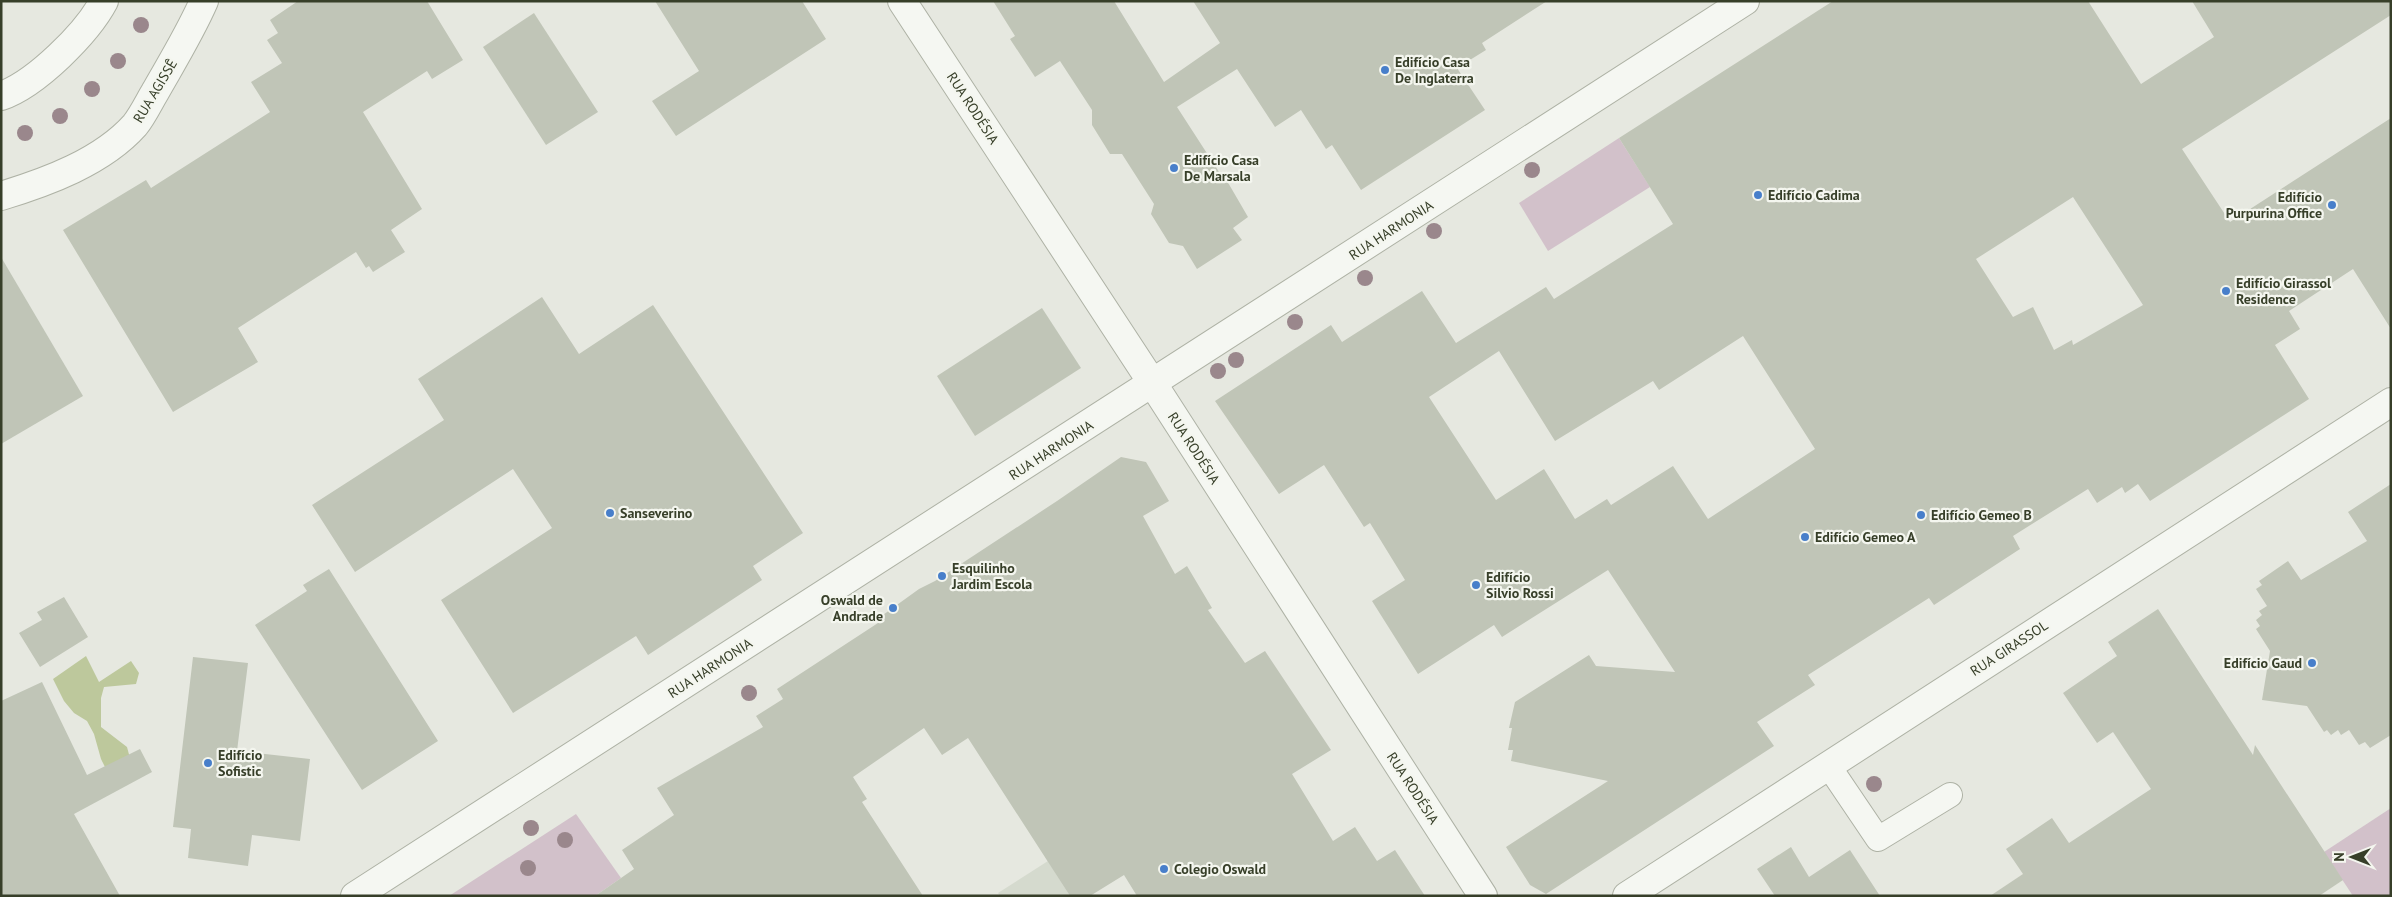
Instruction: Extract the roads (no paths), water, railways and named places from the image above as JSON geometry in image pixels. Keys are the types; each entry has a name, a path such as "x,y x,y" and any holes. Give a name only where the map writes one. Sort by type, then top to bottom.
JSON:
{"street":[{"path":"1,96 56,60 79,37 104,1"},
{"name":"RUA AGISSÊ","path":"1,196 48,180 79,165 119,140 136,124 166,74 204,1"},
{"name":"RUA RODÉSIA","path":"902,1 1153,384 1483,896"},
{"name":"RUA HARMONIA","path":"354,896 1153,384 1745,1"},
{"name":"RUA GIRASSOL","path":"1627,896 2391,402"}],"lane":[{"path":"1828,766 1878,839 1950,795"}],"place":[{"name":"Edifício Casa De Inglaterra","path":"1385,70"},
{"name":"Edifício Casa De Marsala","path":"1174,168"},
{"name":"Edifício Cadima","path":"1758,195"},
{"name":"Edifício Purpurina Office","path":"2332,205"},
{"name":"Edifício Girassol Residence","path":"2226,291"},
{"name":"Sanseverino","path":"610,513"},
{"name":"Edifício Gemeo B","path":"1921,515"},
{"name":"Edifício Gemeo A","path":"1805,537"},
{"name":"Esquilinho Jardim Escola","path":"942,576"},
{"name":"Edifício Silvio Rossi","path":"1476,585"},
{"name":"Oswald de Andrade","path":"893,608"},
{"name":"Edifício Gaud","path":"2312,663"},
{"name":"Edifício Sofistic","path":"208,763"},
{"name":"Colegio Oswald","path":"1164,869"}]}
